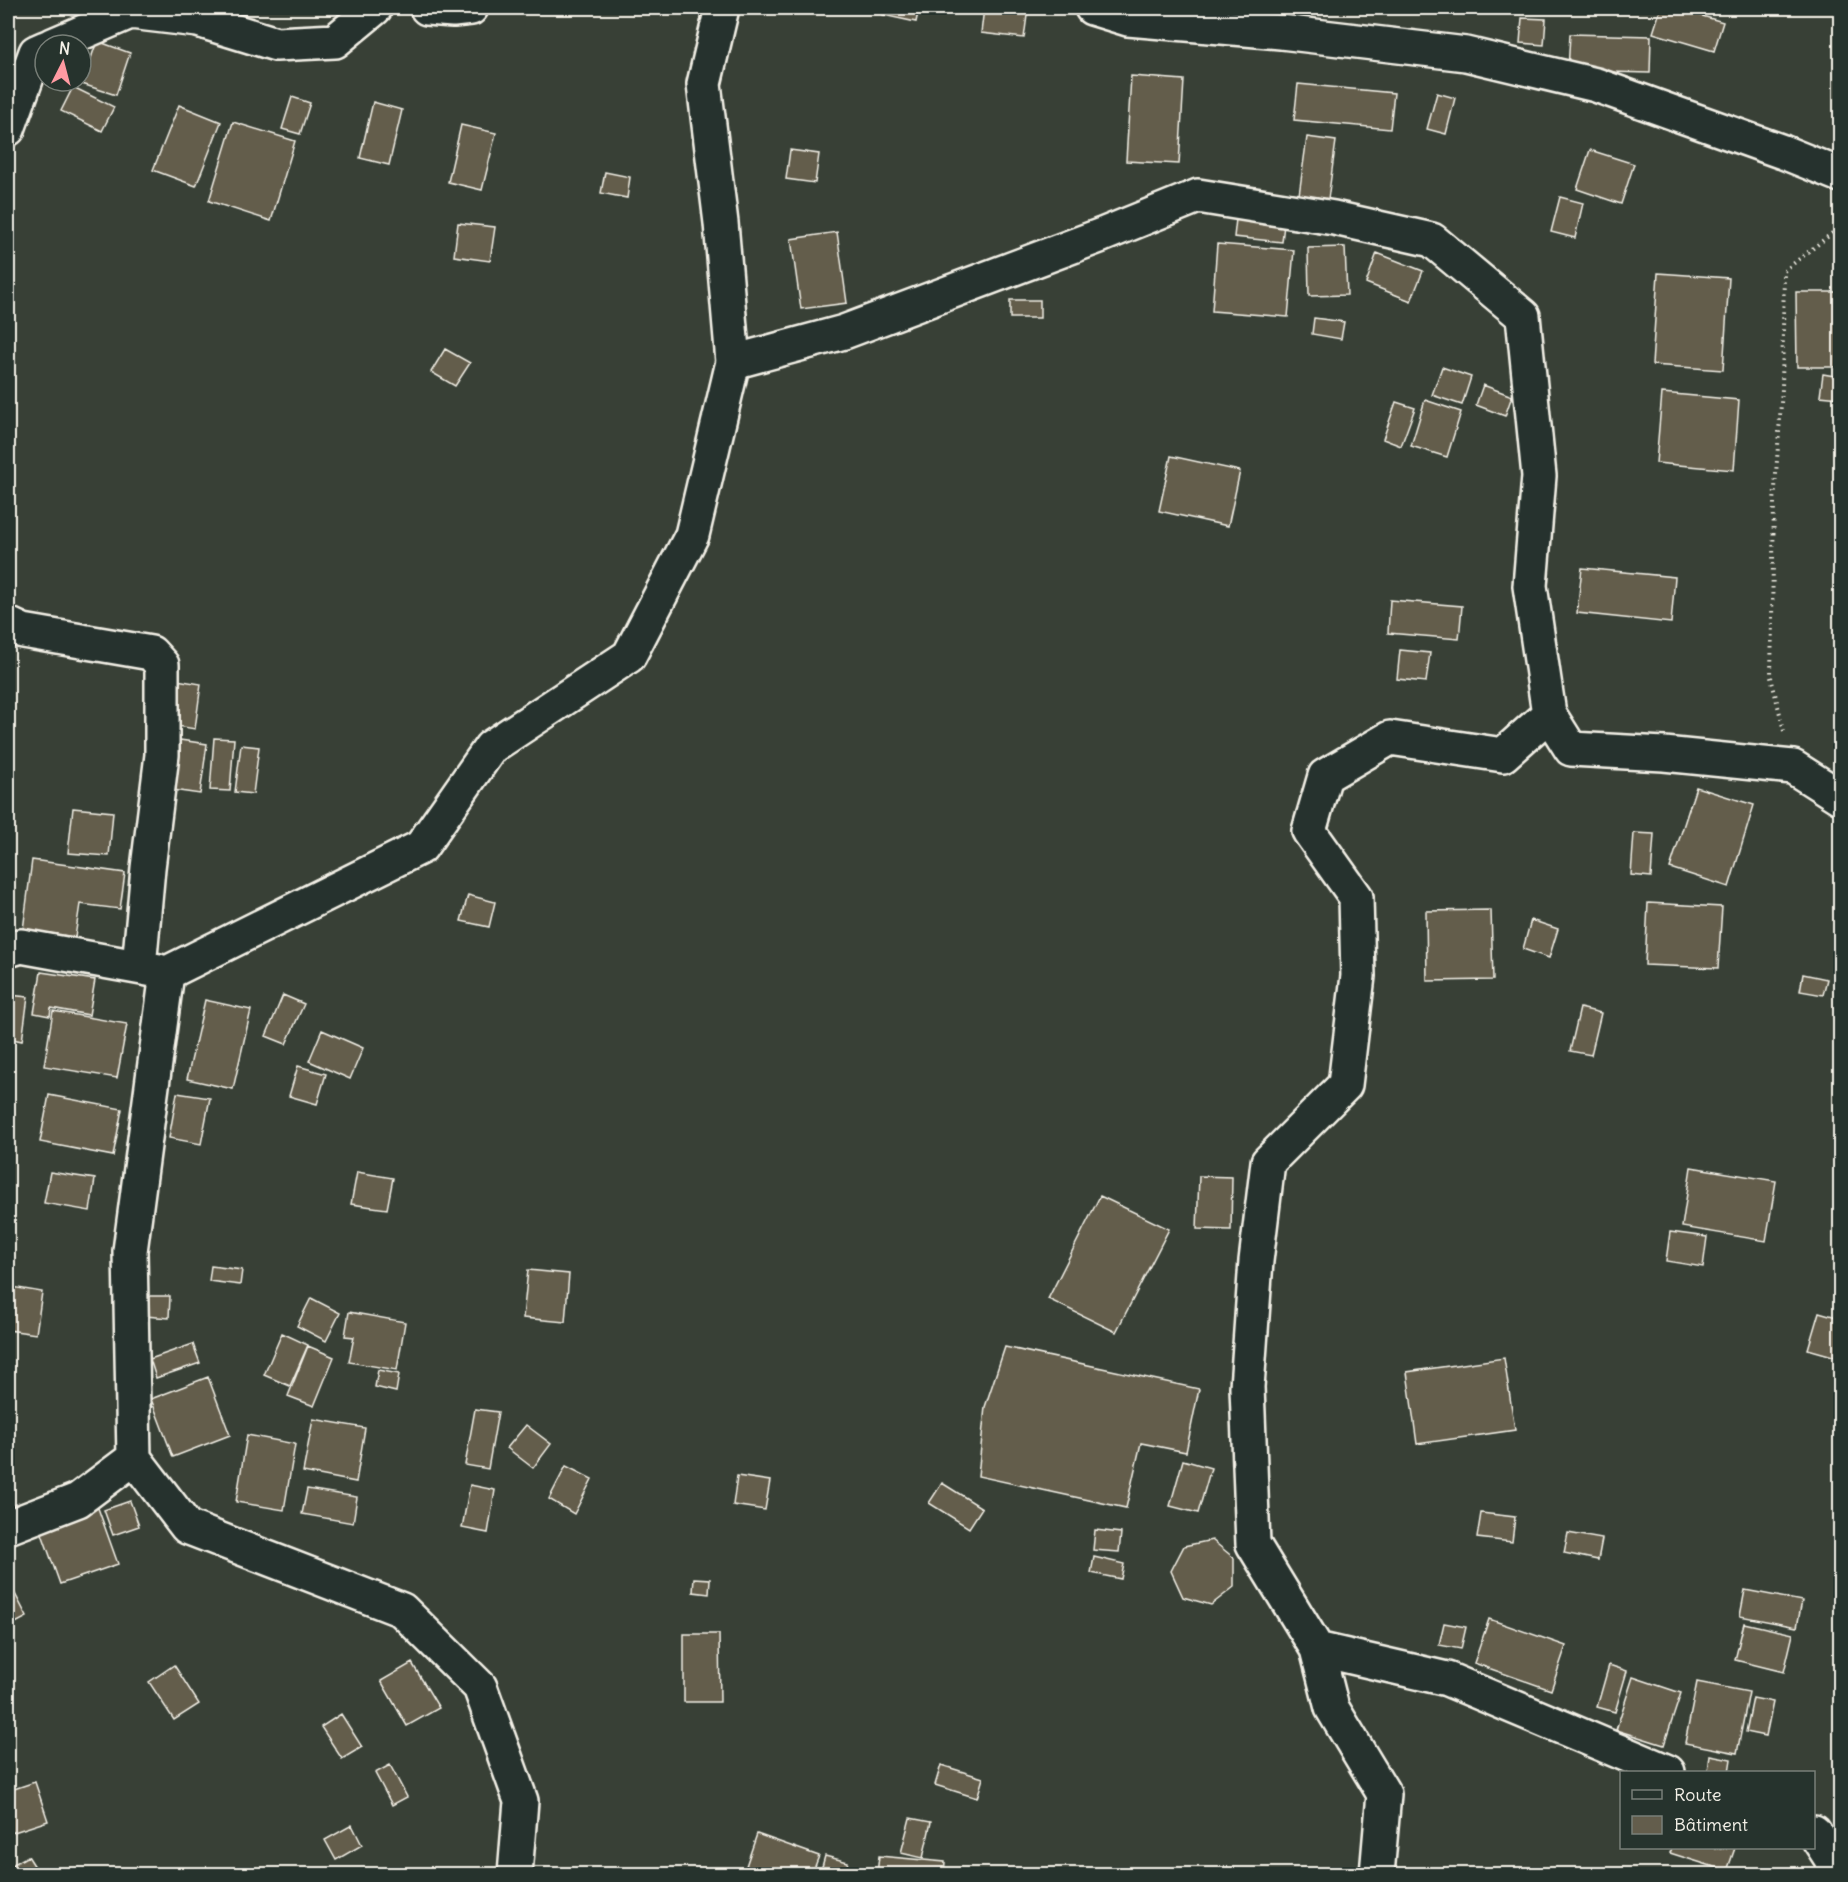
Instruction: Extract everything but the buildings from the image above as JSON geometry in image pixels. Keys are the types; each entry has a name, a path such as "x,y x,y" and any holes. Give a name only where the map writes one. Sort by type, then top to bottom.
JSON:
{"street":[{"path":"81,33 130,12 198,20 276,44 335,41 375,8"},
{"path":"427,8 453,10 471,8"},
{"path":"8,950 21,946 153,970 421,847 491,747 629,656 692,536 733,362 721,223 704,84 722,8"},
{"path":"1092,8 1128,19 1242,18 1466,54 1596,85 1783,152 1840,175"},
{"path":"8,129 33,60"},
{"path":"733,362 844,332 1102,235 1198,196 1334,218 1432,240 1523,316 1539,476 1530,586 1549,714 1571,749 1664,754 1793,767 1840,796"},
{"path":"8,624 23,631 151,653 162,665 162,755 148,868 153,970 130,1251 134,1458 187,1527 402,1610 480,1687 521,1801 515,1875"},
{"path":"1377,1875 1384,1794 1332,1708 1317,1649 1253,1544 1247,1387 1256,1261 1268,1162 1345,1085 1358,976 1356,897 1309,831 1325,776 1390,738 1503,755 1549,714"},
{"path":"8,1527 78,1500 134,1458"},
{"path":"1317,1649 1447,1679 1663,1771"},
{"path":"1815,1834 1834,1863 1840,1866"}],"path":[{"path":"1793,767 1771,677 1774,503 1782,389 1784,271 1840,227"}]}
